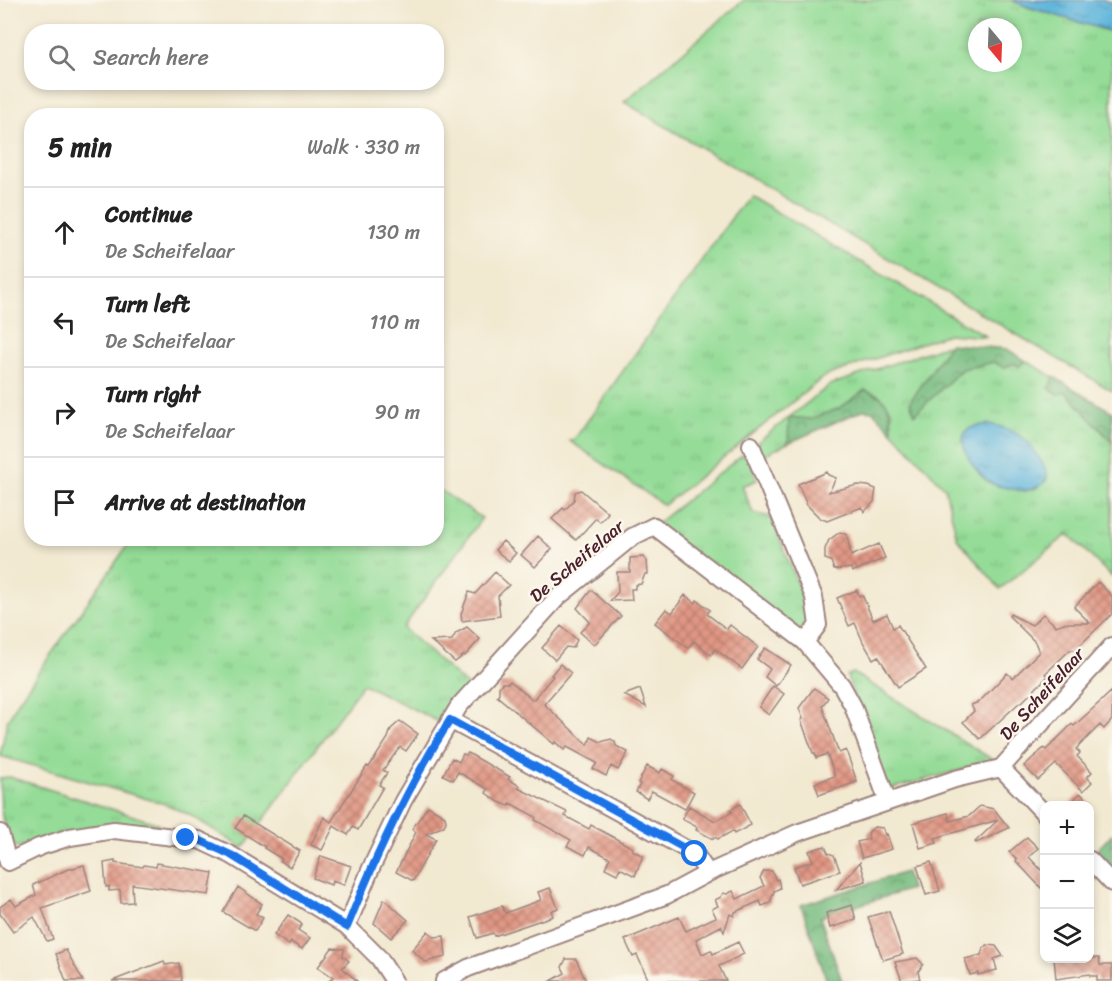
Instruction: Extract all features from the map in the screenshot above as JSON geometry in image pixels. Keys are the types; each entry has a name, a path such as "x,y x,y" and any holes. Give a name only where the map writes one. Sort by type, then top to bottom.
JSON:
{"street":[{"path":"751,445 814,597 818,625 805,642"},
{"name":"De Scheifelaar","path":"347,927 371,867 403,801 459,706 558,597 632,537 654,526 805,642 842,686 854,706 888,802"},
{"name":"De Scheifelaar","path":"444,981 468,968 667,895 708,873 797,834 955,779 1001,768 1112,646"},
{"path":"450,720 695,854 708,873"},
{"name":"De Scheifelaar","path":"1001,768 1040,809"},
{"path":"0,833 4,864 39,847 70,837 114,830 199,840 231,855 347,927 379,958 394,981"},
{"path":"1094,865 1112,883"}],"green space":[{"path":"744,0 1011,0 1112,32 1112,391 624,102"},
{"path":"748,195 987,337 948,334 825,376 664,505 570,441 574,440"},
{"path":"950,344 910,402 915,414 962,369 994,362 1006,367 1014,363 1019,366 1026,361 1054,377 1050,389 1058,394 1066,392 1112,442 1112,577 1068,534 1000,589 957,538 945,488 892,431 891,409 879,395 865,390 840,408 811,420 790,417 788,443 758,458 753,446 830,385","holes":["975,426 1044,469 1047,479 1025,491 990,483 963,437 967,430"]},
{"path":"950,344 1007,349 1026,361 1019,366 1014,363 1004,368 994,362 962,369 915,414 910,402"},
{"path":"1054,377 1112,412 1112,442 1066,392 1058,394 1049,388"},
{"path":"865,390 879,396 887,404 892,431 873,411 863,410 788,443 789,417 811,419 840,408"},
{"path":"747,451 757,480 742,486 753,513 771,517 812,620 807,632 798,637 654,526"},
{"path":"444,493 482,518 403,628 472,690 447,726 363,684 243,848 190,815 165,804 0,756 7,722 19,700 127,546 444,546"},
{"path":"853,673 995,761 890,789 882,778 847,676"},
{"path":"10,777 159,824 157,829 16,847 7,834 1,805 0,778"},
{"path":"1112,834 1112,881 1094,861 1094,853"},
{"path":"906,872 911,889 820,917 842,981 827,981 801,905"}],"water":[{"path":"1011,0 1103,0 1112,2 1112,32 1028,7"},
{"path":"990,424 1011,431 1026,441 1044,467 1047,476 1044,483 1031,490 1021,491 994,484 980,474 965,450 964,435 973,427"}],"building":[{"path":"827,472 828,475 836,478 829,492 858,485 868,486 876,489 874,502 864,512 862,507 827,521 820,518 807,505 798,484"},
{"path":"581,490 608,513 600,522 596,518 576,540 552,519 574,500 575,492"},
{"path":"840,532 847,535 851,556 879,544 885,558 852,572 851,568 834,570 831,561 825,559 825,549 829,540"},
{"path":"538,536 552,549 535,567 521,555"},
{"path":"503,541 516,553 509,561 495,550"},
{"path":"643,557 647,561 648,574 645,574 641,584 631,589 632,600 610,601 618,592 617,572 630,572 630,558"},
{"path":"495,572 509,585 498,596 500,616 462,621 461,614 469,592 475,594"},
{"path":"1098,582 1112,596 1112,614 1075,650 1070,650 1045,674 1048,676 1021,703 980,739 963,722 974,711 971,705 979,702 1007,673 1013,678 1039,652 1035,642 1009,616 1010,614 1032,625 1043,614 1056,626 1064,623 1090,623 1074,607"},
{"path":"591,590 621,616 594,645 580,632 590,622 577,608"},
{"path":"857,590 859,596 863,597 873,620 887,614 893,628 898,625 926,669 898,687 878,656 873,659 855,623 849,626 837,598"},
{"path":"685,595 696,603 697,600 710,610 707,614 727,629 730,625 758,647 742,669 715,649 711,655 694,641 688,648 655,623 666,609 672,613"},
{"path":"561,626 577,640 573,648 566,647 555,660 542,648"},
{"path":"467,627 480,639 465,656 455,662 431,641 452,640 456,633"},
{"path":"765,648 791,665 776,686 765,677 770,669 757,659"},
{"path":"560,664 571,673 544,704 588,745 591,737 601,742 611,739 616,746 628,752 618,770 611,766 606,776 593,769 597,763 567,747 564,750 555,742 554,744 497,696 502,683 510,681 533,700"},
{"path":"773,686 784,694 769,715 759,707"},
{"path":"814,688 828,698 822,706 839,753 846,750 857,782 819,795 815,783 835,776 827,754 816,758 801,720 803,719 799,708"},
{"path":"640,689 646,707 624,695"},
{"path":"1112,691 1112,720 1104,729 1100,725 1076,749 1080,753 1077,756 1092,772 1087,777 1092,782 1083,791 1056,764 1038,780 1024,766 1044,748 1046,750 1072,724 1074,726"},
{"path":"400,721 418,734 406,751 400,747 383,770 387,773 379,785 383,787 358,830 353,827 348,835 334,826 322,850 311,845 324,817 331,822 388,738 391,729"},
{"path":"468,753 510,777 508,779 520,786 518,788 567,812 565,816 589,829 591,825 633,848 632,850 643,856 635,876 620,868 617,874 605,868 610,858 589,847 585,855 567,846 571,840 510,803 509,806 499,802 486,793 488,789 458,772 453,780 443,775 452,758 459,762 463,754"},
{"path":"647,766 660,773 662,769 674,776 672,780 694,792 685,809 652,791 647,799 636,792"},
{"path":"1080,793 1088,801 1073,801"},
{"path":"740,804 751,825 718,839 714,837 713,839 696,830 697,827 682,819 689,806 715,821 732,812 730,810"},
{"path":"428,806 445,816 446,822 444,826 426,834 436,839 413,881 396,872 416,832 412,829"},
{"path":"980,806 994,809 1009,828 975,842 998,820 935,838 937,843 920,848 913,823 948,813 950,821 969,816"},
{"path":"243,816 300,851 290,867 280,861 282,859 235,828"},
{"path":"874,827 883,828 892,849 862,858 857,842 869,839 868,833"},
{"path":"1027,837 1038,848 1029,857 1040,869 1040,887 1016,861 1017,859 1009,852"},
{"path":"825,846 828,853 834,855 840,871 800,884 794,867 813,861 809,851"},
{"path":"321,856 351,866 344,885 332,881 331,885 313,878"},
{"path":"115,861 115,863 143,867 144,865 156,867 157,863 213,873 209,895 132,884 133,902 121,903 120,890 109,891 109,886 106,887 104,863"},
{"path":"860,862 866,881 836,890"},
{"path":"931,862 940,891 926,895 917,866"},
{"path":"84,865 91,891 42,908 53,939 47,941 34,917 13,932 0,914 0,907 11,899 16,906 36,895 33,885 66,870"},
{"path":"764,871 772,871 776,880 778,879 780,888 774,891 770,903 762,906 760,901 735,912 734,916 730,914 724,932 721,926 696,939 702,954 711,950 713,954 738,942 744,954 719,966 726,981 649,981 637,955 633,957 625,940 679,917 686,931 716,917 712,909 718,906 715,900 723,893 733,891 737,899 764,886 760,878"},
{"path":"238,887 262,904 256,914 263,918 255,931 223,912"},
{"path":"550,888 558,908 551,911 553,916 494,936 493,933 477,938 470,917 502,906 505,913 541,900 538,892"},
{"path":"384,899 408,920 391,938 374,923"},
{"path":"852,905 856,920 830,928 826,913"},
{"path":"889,911 903,954 883,960 868,917"},
{"path":"288,915 302,924 298,930 310,938 302,949 291,942 289,945 274,935"},
{"path":"428,931 434,937 444,936 446,957 425,962 412,950"},
{"path":"987,945 996,946 1003,956 994,959 997,970 970,975 965,959 981,955"},
{"path":"332,948 344,949 343,956 349,961 342,968 357,981 329,981 333,977 318,967"},
{"path":"66,950 83,981 66,981 56,954"},
{"path":"917,958 923,964 918,972 920,979 902,981 895,962"},
{"path":"1094,958 1099,958 1100,965 1112,965 1112,981 1097,981 1097,976 1090,976 1090,974 1056,979 1054,963 1094,963"},
{"path":"566,959 576,959 586,981 551,981 565,973 562,967"},
{"path":"164,961 165,965 179,963 181,981 112,981"}],"route":[{"path":"186,838 199,840 231,855 347,927 371,867 403,801 450,720 695,854"}]}
